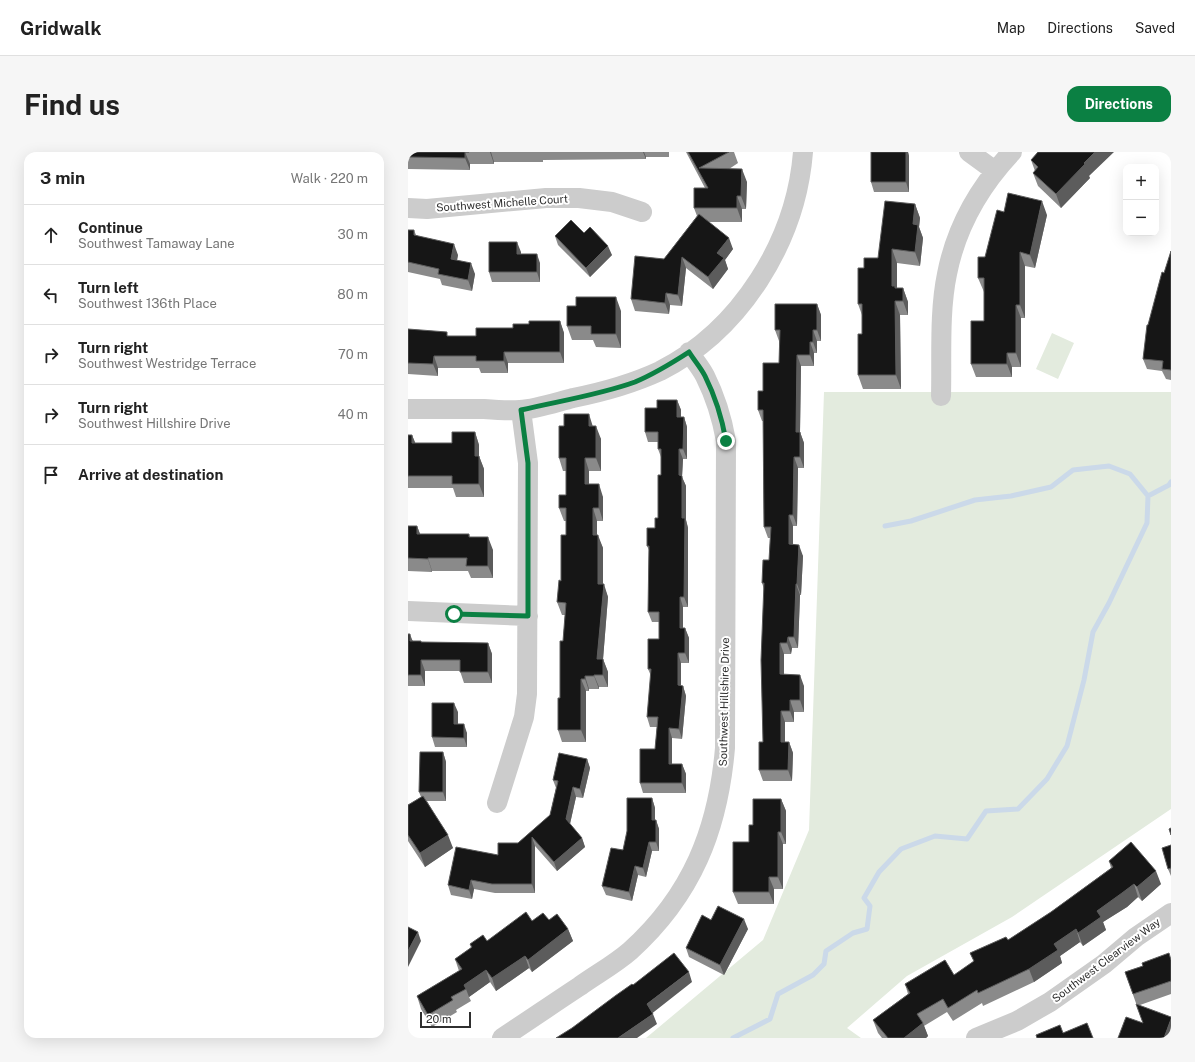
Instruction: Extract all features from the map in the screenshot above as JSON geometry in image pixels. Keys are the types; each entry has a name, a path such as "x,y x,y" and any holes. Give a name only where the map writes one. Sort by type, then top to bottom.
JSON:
{"street":[{"path":"408,408 521,410 610,390 629,384 661,370 689,352 712,335 732,315 753,288 772,258 783,236 797,192 802,169 803,152"},
{"path":"969,152 994,171"},
{"path":"941,396 943,308 947,274 958,236 974,202 994,171 1012,152"},
{"name":"Southwest Michelle Court","path":"408,208 427,209 546,198 579,198 612,202 642,212"},
{"name":"Southwest Hillshire Drive","path":"502,1038 599,973 629,951 644,936 664,914 685,885 702,852 710,830 722,778 725,748 726,441 723,424 716,401 705,375 689,352"},
{"path":"498,803 524,717 527,694 528,463 521,410"},
{"path":"408,611 528,616"},
{"name":"Southwest Clearview Way","path":"976,1038 1017,1021 1050,1002 1104,964 1136,937 1171,913"}],"shaded area":[{"path":"1052,333 1074,343 1058,379 1036,369"},
{"path":"824,392 1171,392 1171,809 1012,917 907,976 847,1028 861,1038 646,1038 763,940 809,830"}],"building":[{"path":"408,152 465,152 465,158 408,157"},
{"path":"688,152 729,152 699,168 742,169 741,196 737,196 737,208 694,208 694,188 708,188"},
{"path":"871,152 906,152 906,182 871,182"},
{"path":"1038,152 1095,152 1056,194 1033,173 1038,167 1031,160"},
{"path":"1008,193 1042,201 1030,255 1020,252 1020,305 1016,305 1016,353 1007,353 1007,364 971,364 971,321 984,321 984,278 978,278 978,257 985,257 997,210 1004,212"},
{"path":"885,201 915,204 913,224 918,225 915,252 892,249 892,286 895,286 895,288 903,288 903,301 895,301 896,375 858,375 858,334 862,334 862,304 858,304 858,268 864,268 864,258 878,258"},
{"path":"699,214 729,238 717,253 724,258 708,277 682,257 678,295 666,293 665,303 631,299 635,256 664,259"},
{"path":"571,220 584,233 590,227 608,246 586,268 555,236"},
{"path":"408,230 414,230 414,235 454,244 451,259 471,263 468,280 438,274 439,269 408,262"},
{"path":"489,242 517,242 517,254 537,254 537,272 489,272"},
{"path":"1171,251 1171,370 1162,369 1163,361 1143,359 1147,325 1162,272 1164,273"},
{"path":"576,297 616,297 616,334 591,334 591,326 567,326 567,306 576,306"},
{"path":"775,304 817,304 817,330 813,330 813,342 810,342 810,355 797,355 796,432 800,432 800,457 794,457 793,515 789,515 789,544 799,545 794,637 788,637 787,643 780,643 780,674 800,675 800,700 790,700 790,711 781,711 781,742 789,742 788,770 759,770 759,742 763,742 761,660 764,583 762,583 763,560 769,560 771,527 764,527 763,410 758,410 758,391 763,391 763,363 779,363 780,330 775,330"},
{"path":"529,321 560,321 560,352 504,352 504,361 476,361 476,356 434,356 433,364 408,363 408,329 447,332 447,336 476,336 476,328 513,328 513,324 529,324"},
{"path":"657,400 677,400 677,417 684,417 683,449 679,449 679,475 682,476 682,518 685,518 684,597 680,597 680,628 685,628 685,653 678,653 678,685 683,686 679,729 669,728 669,764 682,764 682,783 640,783 640,749 655,749 658,717 647,717 651,669 648,669 648,639 659,639 659,612 648,612 649,546 647,546 647,528 655,528 655,518 658,518 658,475 661,475 661,449 658,449 658,432 645,432 645,408 657,408"},
{"path":"564,414 589,414 589,426 596,426 596,458 585,458 585,484 599,484 599,508 593,508 593,535 598,535 598,584 604,584 597,659 603,659 603,675 585,676 585,679 581,679 581,730 558,730 558,698 560,698 560,641 563,641 566,603 557,602 559,580 561,581 561,535 566,535 566,508 559,508 559,495 566,495 566,458 559,458 559,426 564,426"},
{"path":"452,432 475,432 475,456 479,456 479,484 452,484 452,476 408,476 408,435 412,435 412,443 452,443"},
{"path":"408,526 417,526 417,534 469,534 469,537 488,537 488,566 466,566 467,558 408,558"},
{"path":"408,634 410,634 410,641 488,643 488,672 460,672 460,660 421,660 421,675 408,675"},
{"path":"432,703 454,703 454,724 464,724 464,738 432,737"},
{"path":"420,752 443,752 443,792 419,792"},
{"path":"559,753 587,759 580,789 573,787 566,819 582,838 554,862 532,837 532,884 492,884 471,880 469,890 448,885 456,847 498,855 498,843 518,843 550,815 558,781 553,780"},
{"path":"423,796 448,835 420,853 408,835 408,805"},
{"path":"627,798 652,798 652,820 656,820 656,842 649,842 643,868 635,866 629,892 602,886 611,848 623,850 627,831"},
{"path":"753,799 781,799 781,832 778,832 778,877 769,877 769,892 733,892 733,842 749,842 749,825 753,825"},
{"path":"1131,842 1156,871 1137,887 1134,884 1097,911 1101,917 1078,933 1076,929 1054,944 1058,950 1029,969 978,993 977,990 948,1008 943,999 917,1014 923,1023 904,1038 888,1038 873,1020 910,993 905,984 945,960 954,975 974,961 970,953 1006,937 1008,940 1051,912 1113,867 1109,861"},
{"path":"1171,845 1171,868 1168,869 1162,848"},
{"path":"718,906 744,919 720,965 686,948 702,915 711,920"},
{"path":"526,912 532,921 543,913 549,920 557,914 568,929 528,960 525,956 492,978 486,970 464,985 466,989 451,997 453,1000 428,1015 417,996 462,969 455,959 472,947 470,944 483,935 487,941"},
{"path":"408,927 418,932 408,951"},
{"path":"674,953 689,972 647,1004 653,1014 618,1038 556,1038 632,984 633,985"},
{"path":"1169,953 1171,960 1171,981 1133,994 1125,972 1143,966 1142,963"},
{"path":"1136,1004 1171,1017 1164,1038 1118,1038 1126,1017 1143,1023"},
{"path":"1087,1023 1093,1038 1037,1038 1036,1035 1060,1025 1063,1033"}],"waterway":[{"path":"885,526 911,521 975,500 1011,496 1051,487 1073,470 1109,466 1130,474 1148,496"},
{"path":"733,1038 770,1019 778,994 813,975 824,964 826,951 853,933 867,929 870,906 864,898 879,872 901,849 935,836 967,839 986,811 1018,809 1047,779 1067,746 1084,680 1093,632 1109,603 1147,523 1148,496 1169,485 1171,482"}],"route":[{"path":"454,614 528,616 528,463 521,410 610,390 661,370 689,352 705,375 716,401 723,424 726,441"}]}
